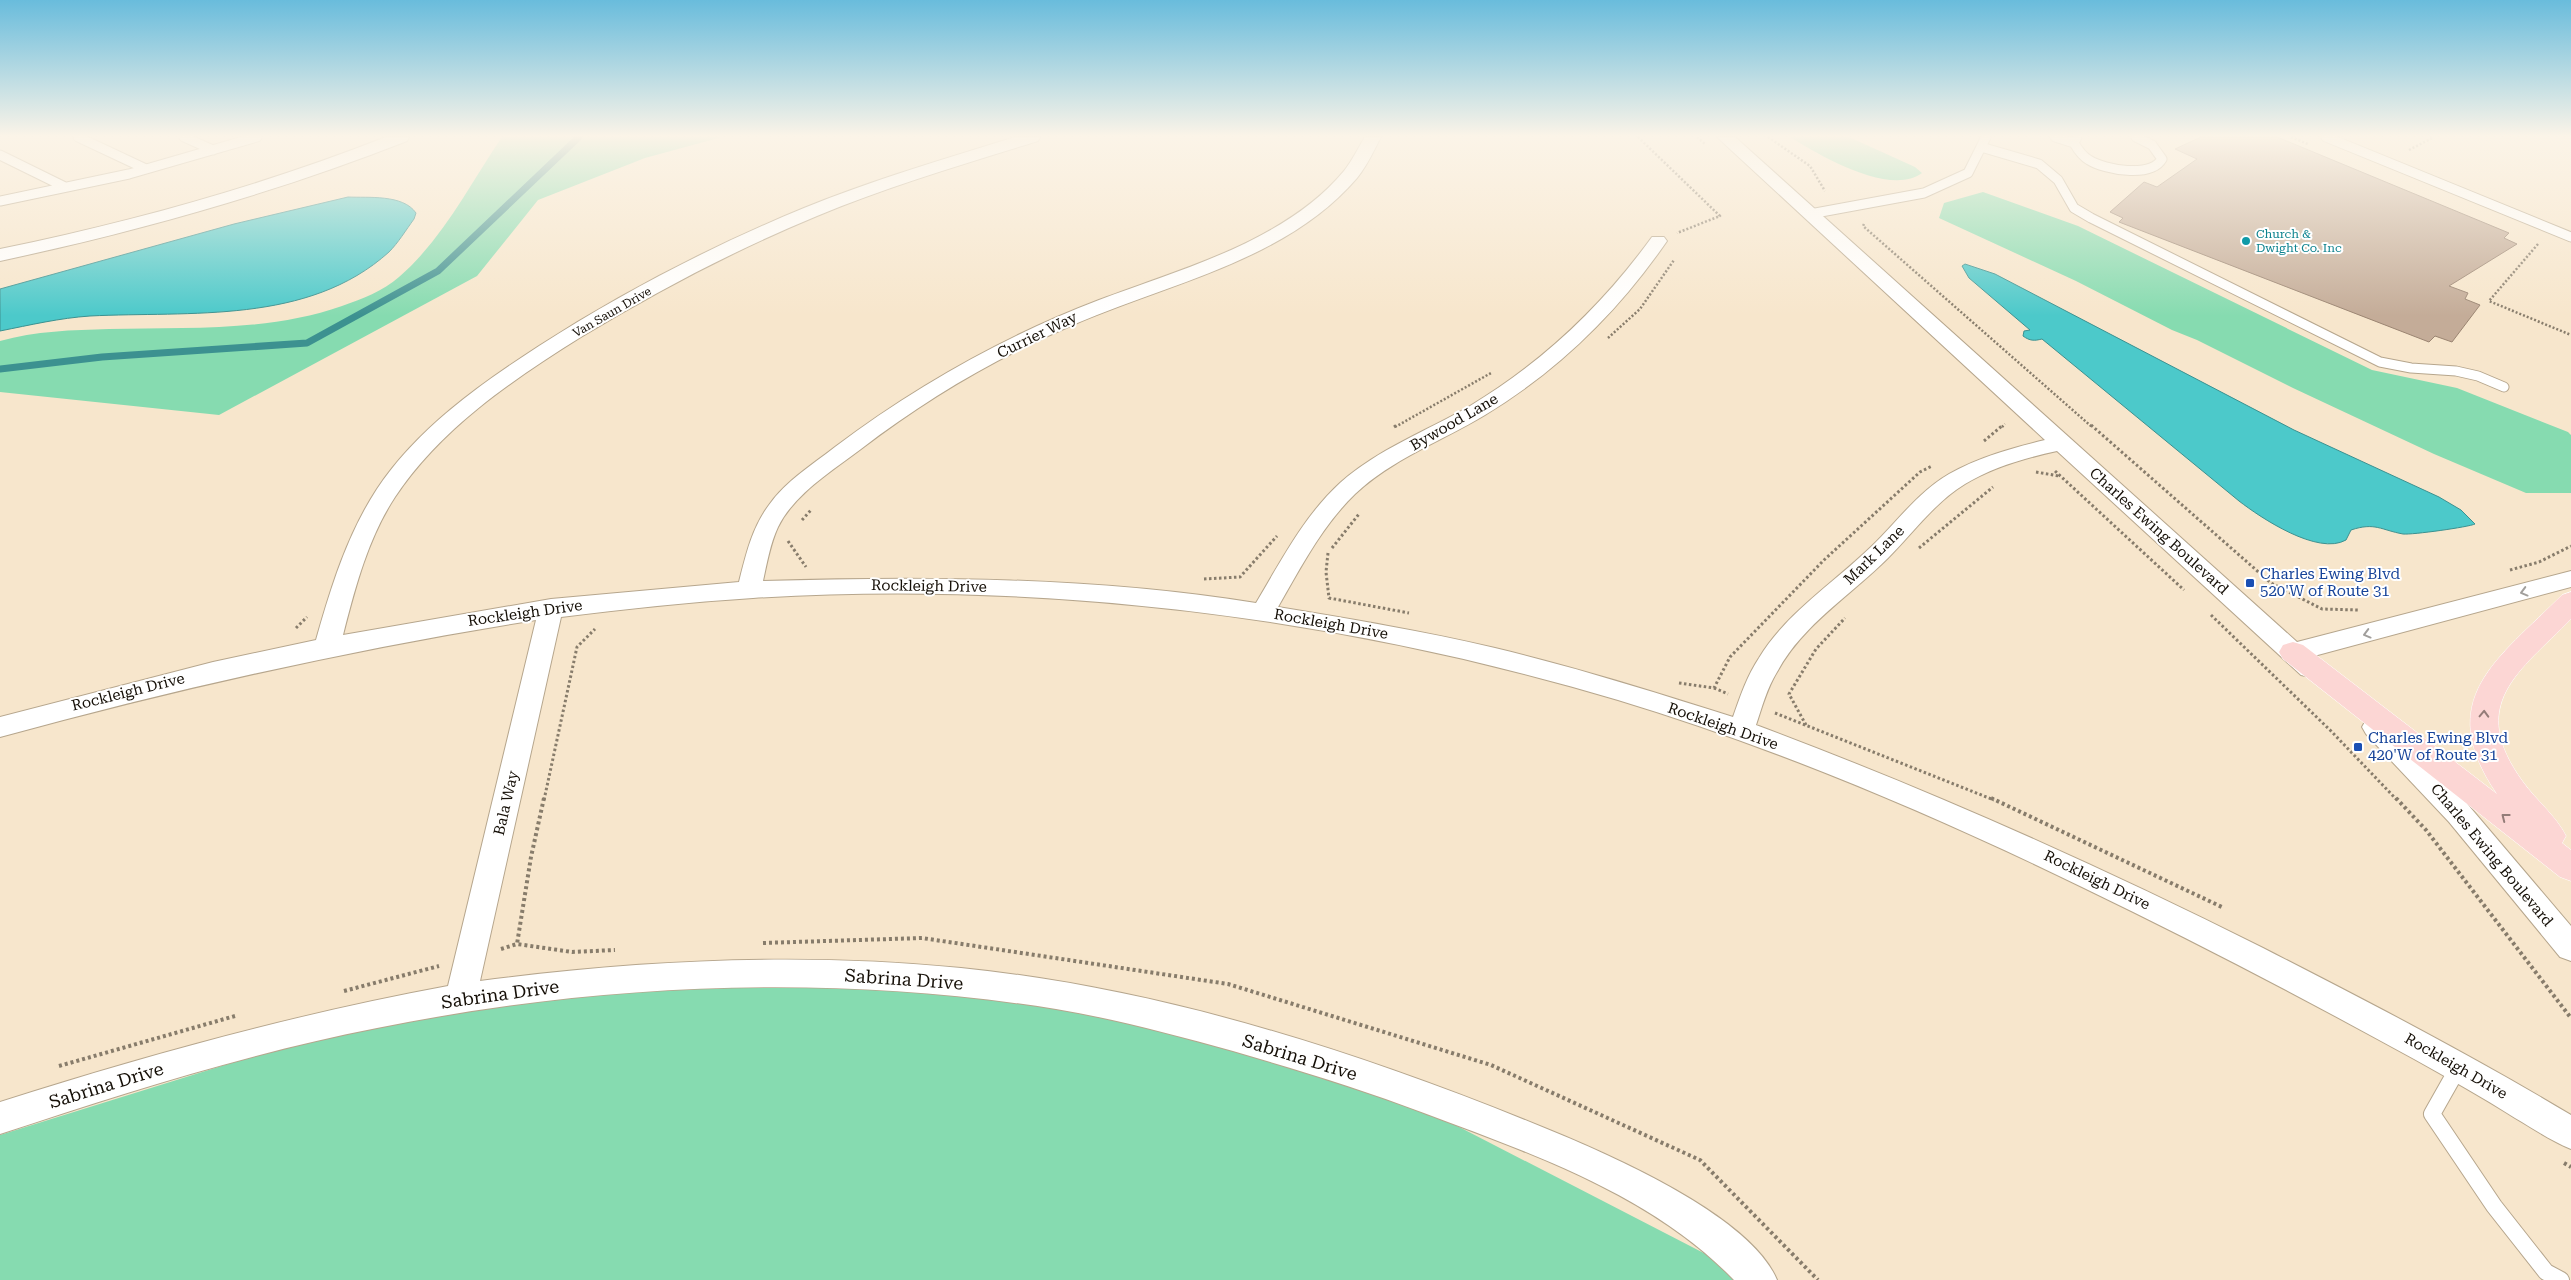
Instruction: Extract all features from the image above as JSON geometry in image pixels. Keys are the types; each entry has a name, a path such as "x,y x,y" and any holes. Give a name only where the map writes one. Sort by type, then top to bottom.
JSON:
{"main road":[{"path":"2571,602 2498,676 2486,698 2483,715 2488,744 2502,777 2528,812 2571,855"},
{"path":"2293,652 2571,868"}],"street":[{"path":"0,255 97,234 233,197"},
{"name":"Van Saun Drive","path":"327,646 350,564 364,530 387,492 414,457 447,423 478,397 592,322 720,253 850,197"},
{"name":"Currier Way","path":"749,590 767,528 781,505 852,445 914,402 1013,346 1122,297 1215,263 1280,231 1310,212 1327,197"},
{"name":"Charles Ewing Boulevard","path":"1787,197 1810,214 2293,652 2419,770 2459,814 2571,948"},
{"name":"Bywood Lane","path":"1263,612 1314,526 1350,486 1381,464 1478,410 1524,380 1564,349 1598,318 1632,279 1658,241"},
{"name":"Mark Lane","path":"1741,731 1768,665 1785,640 1845,582 1878,554 1926,502 1956,479 1978,468 2031,460 2062,443"},
{"path":"2293,652 2341,641 2571,579"},
{"name":"Rockleigh Drive","path":"0,727 130,691 327,646 552,608 749,590 861,586 1048,590 1140,597 1263,612 1424,642 1549,671 1644,699 1741,731 1853,772 1998,833 2114,887 2370,1017 2571,1133"},
{"name":"Bala Way","path":"461,998 552,608"},
{"name":"Sabrina Drive","path":"0,1118 118,1079 250,1042 377,1013 461,998 587,982 702,974 815,973 926,979 1036,992 1156,1015 1315,1060 1437,1102 1564,1153 1649,1191 1700,1224 1747,1265 1760,1280"}],"lane":[{"path":"0,201 20,197"},
{"path":"1810,214 1904,197"},
{"path":"2068,197 2074,208 2091,218 2380,362 2411,368 2478,376 2504,387"},
{"path":"2472,197 2571,237"},
{"path":"2458,1068 2432,1114 2494,1206 2546,1272 2561,1280"}],"path":[{"path":"1658,241 1720,216 1700,197"},
{"path":"1860,218 1867,221 1863,226 2271,583 2322,609 2365,610"},
{"path":"2542,240 2488,301 2571,335"},
{"path":"1605,341 1640,309 1674,260"},
{"path":"1392,429 1415,414 1498,370"},
{"path":"1998,417 2031,460 2059,476 2190,596"},
{"path":"1978,444 2005,424"},
{"path":"2031,460 2059,476"},
{"path":"1676,683 1714,688 1730,658 1824,560 1920,472 1936,464"},
{"path":"1916,551 1995,486"},
{"path":"797,526 814,506"},
{"path":"1361,510 1328,554 1326,572 1329,598 1417,615"},
{"path":"1198,580 1240,576 1281,531"},
{"path":"792,533 787,540 806,567 816,567"},
{"path":"2502,572 2539,562 2571,546"},
{"path":"2205,609 2331,731 2426,830 2571,1018"},
{"path":"1806,726 1788,694 1816,649 1848,615"},
{"path":"595,630 603,627"},
{"path":"2562,1162 2571,1167"}],"green space":[{"path":"464,197 546,197 538,200 477,276 219,415 0,392 0,341 40,333 68,331 227,327 256,324 314,314 365,297 393,282 415,262"},
{"path":"1966,197 1996,197 2078,226 2372,370 2457,388 2568,432 2571,435 2571,493 2526,493 2434,454 2293,388 2197,340 2172,330 2076,281 1939,218 1944,203"},
{"path":"878,975 1310,1050 1756,1280 0,1280 0,1135 411,1007"}],"water":[{"path":"348,197 375,197 394,200 410,207 416,213 399,241 389,252 357,276 322,292 285,303 247,310 90,316 0,331 0,289 234,224"},
{"path":"1965,264 1995,274 2294,430 2439,497 2461,510 2475,524 2452,529 2408,534 2366,527 2351,530 2346,540 2334,544 2321,543 2290,533 2261,517 2239,501 2042,339 2032,340 2023,336 2024,331 2030,330 1969,278 1962,266"}],"building":[{"name":"Church & Dwight Co. Inc","path":"2127,197 2421,197 2509,233 2504,238 2517,244 2449,286 2468,293 2465,299 2480,305 2452,342 2435,336 2429,342 2119,222 2123,218 2110,212"}],"waterway":[{"path":"0,369 102,357 307,343 438,271 516,197"}],"place":[{"name":"Church & Dwight Co. Inc","path":"2246,241"},
{"name":"Charles Ewing Blvd 520'W of Route 31","path":"2250,583"},
{"name":"Charles Ewing Blvd 420'W of Route 31","path":"2358,747"}]}
